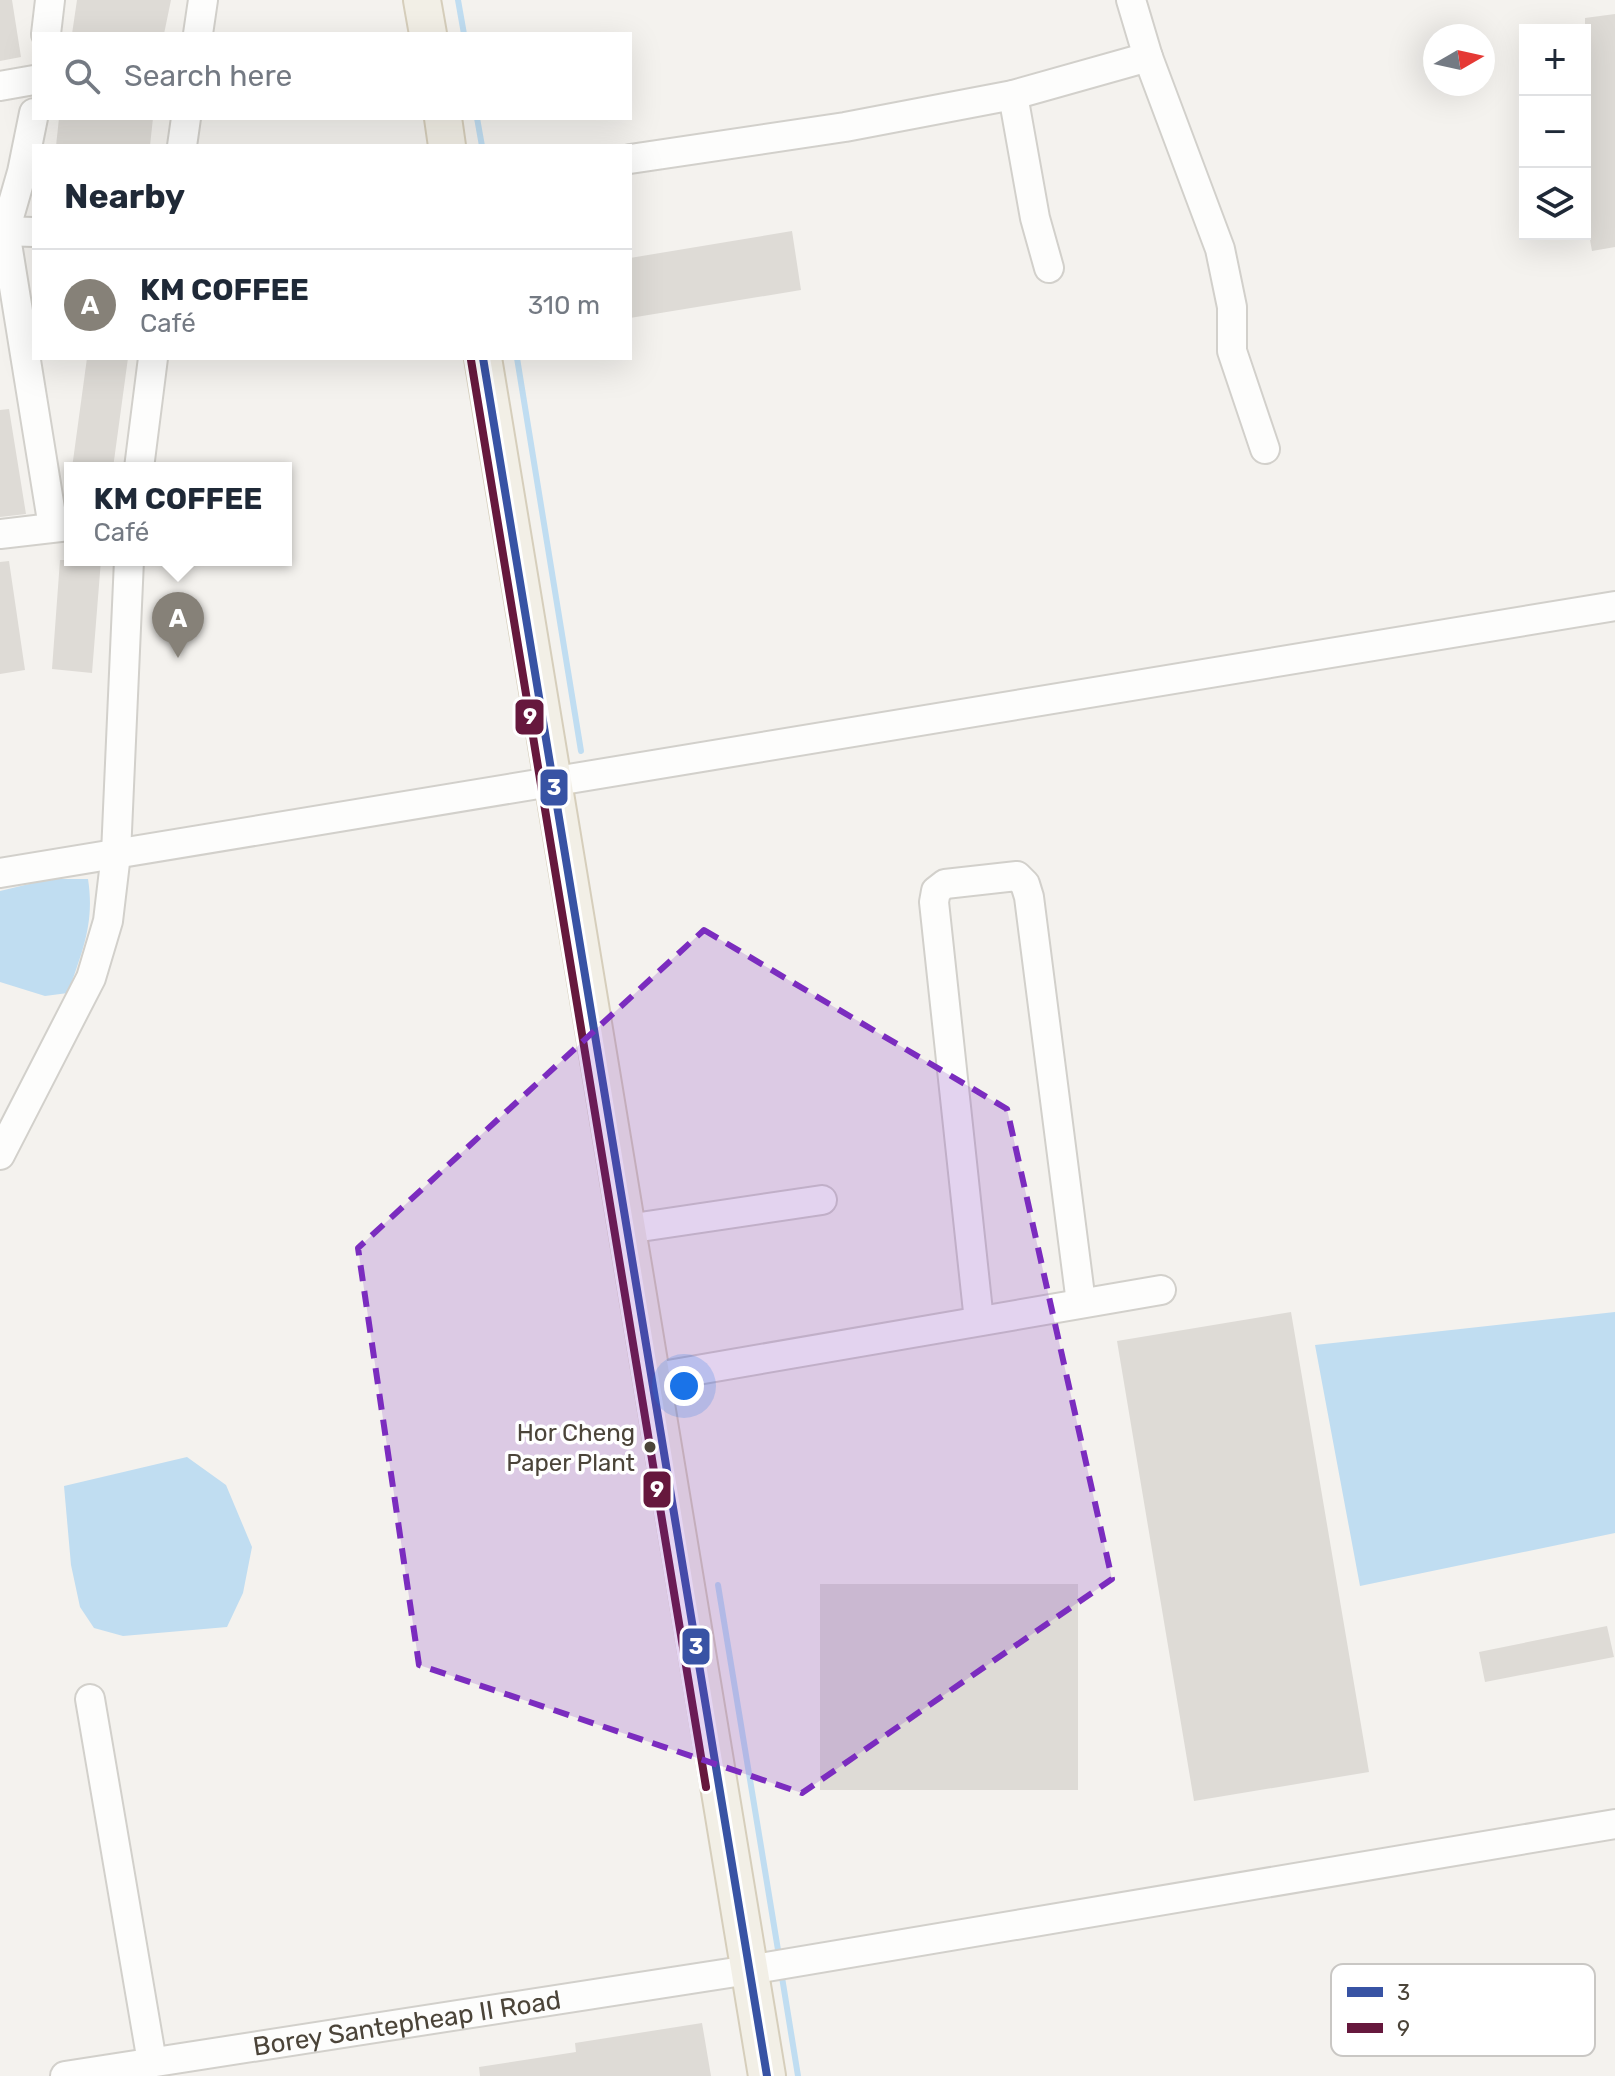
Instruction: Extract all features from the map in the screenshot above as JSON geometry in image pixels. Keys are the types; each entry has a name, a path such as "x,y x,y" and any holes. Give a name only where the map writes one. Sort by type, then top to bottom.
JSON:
{"main road":[{"path":"422,0 428,32"},
{"path":"443,120 447,144"},
{"path":"483,360 651,1378 756,1968 767,2076"}],"street":[{"path":"46,32 50,0"},
{"path":"198,32 203,0"},
{"path":"1131,0 1148,57 1220,249 1232,307 1232,351 1265,449"},
{"path":"632,159 845,127 1013,95 1148,57"},
{"path":"0,86 32,80"},
{"path":"1013,95 1035,218 1049,268"},
{"path":"0,534 62,527 2,228 22,172 33,120"},
{"path":"182,144 186,120"},
{"path":"2,228 32,232"},
{"path":"140,462 153,360"},
{"path":"0,1155 91,978 108,921 116,854 129,566"},
{"path":"0,873 1615,606"},
{"path":"979,1321 934,902 936,891 945,884 1017,876 1025,884 1081,1303"},
{"path":"627,1229 822,1200"},
{"path":"651,1378 1161,1290"},
{"path":"90,1699 143,2068"},
{"name":"Borey Santepheap II Road","path":"65,2076 143,2068 1615,1824"}],"highlighted area":[{"path":"704,930 1007,1109 1112,1579 802,1793 419,1665 358,1248"}],"water":[{"path":"50,879 88,879 90,910 86,937 68,993 45,996 0,982 0,891"},
{"path":"1615,1312 1615,1533 1360,1586 1315,1345"},
{"path":"187,1457 226,1485 252,1547 243,1593 227,1627 123,1636 94,1628 80,1607 71,1565 64,1486"}],"building":[{"path":"0,0 12,0 21,57 0,61"},
{"path":"77,0 171,0 164,32 72,32"},
{"path":"1615,14 1615,247 1592,251 1591,24 1585,24 1585,18"},
{"path":"59,120 153,120 150,144 56,144"},
{"path":"792,231 801,290 632,318 632,258"},
{"path":"87,360 128,360 114,462 73,462"},
{"path":"9,409 26,514 0,517 0,410"},
{"path":"60,560 64,560 64,566 101,566 92,673 52,669"},
{"path":"9,561 25,670 0,674 0,562"},
{"path":"1291,1312 1369,1772 1194,1801 1117,1341"},
{"path":"820,1584 1078,1584 1078,1790 820,1790"},
{"path":"1607,1626 1614,1657 1485,1682 1479,1652"},
{"path":"702,2023 711,2076 480,2076 479,2067 576,2052 575,2043"}],"waterway":[{"path":"458,0 464,32"},
{"path":"477,120 482,144"},
{"path":"517,360 581,751"},
{"path":"718,1585 779,1956"},
{"path":"781,1971 798,2076"}],"transit line":[{"name":"9","path":"471,360 706,1787"},
{"name":"3","path":"483,360 767,2076"}],"place":[{"name":"KM COFFEE","path":"178,658"},
{"name":"Hor Cheng Paper Plant","path":"650,1447"}]}
